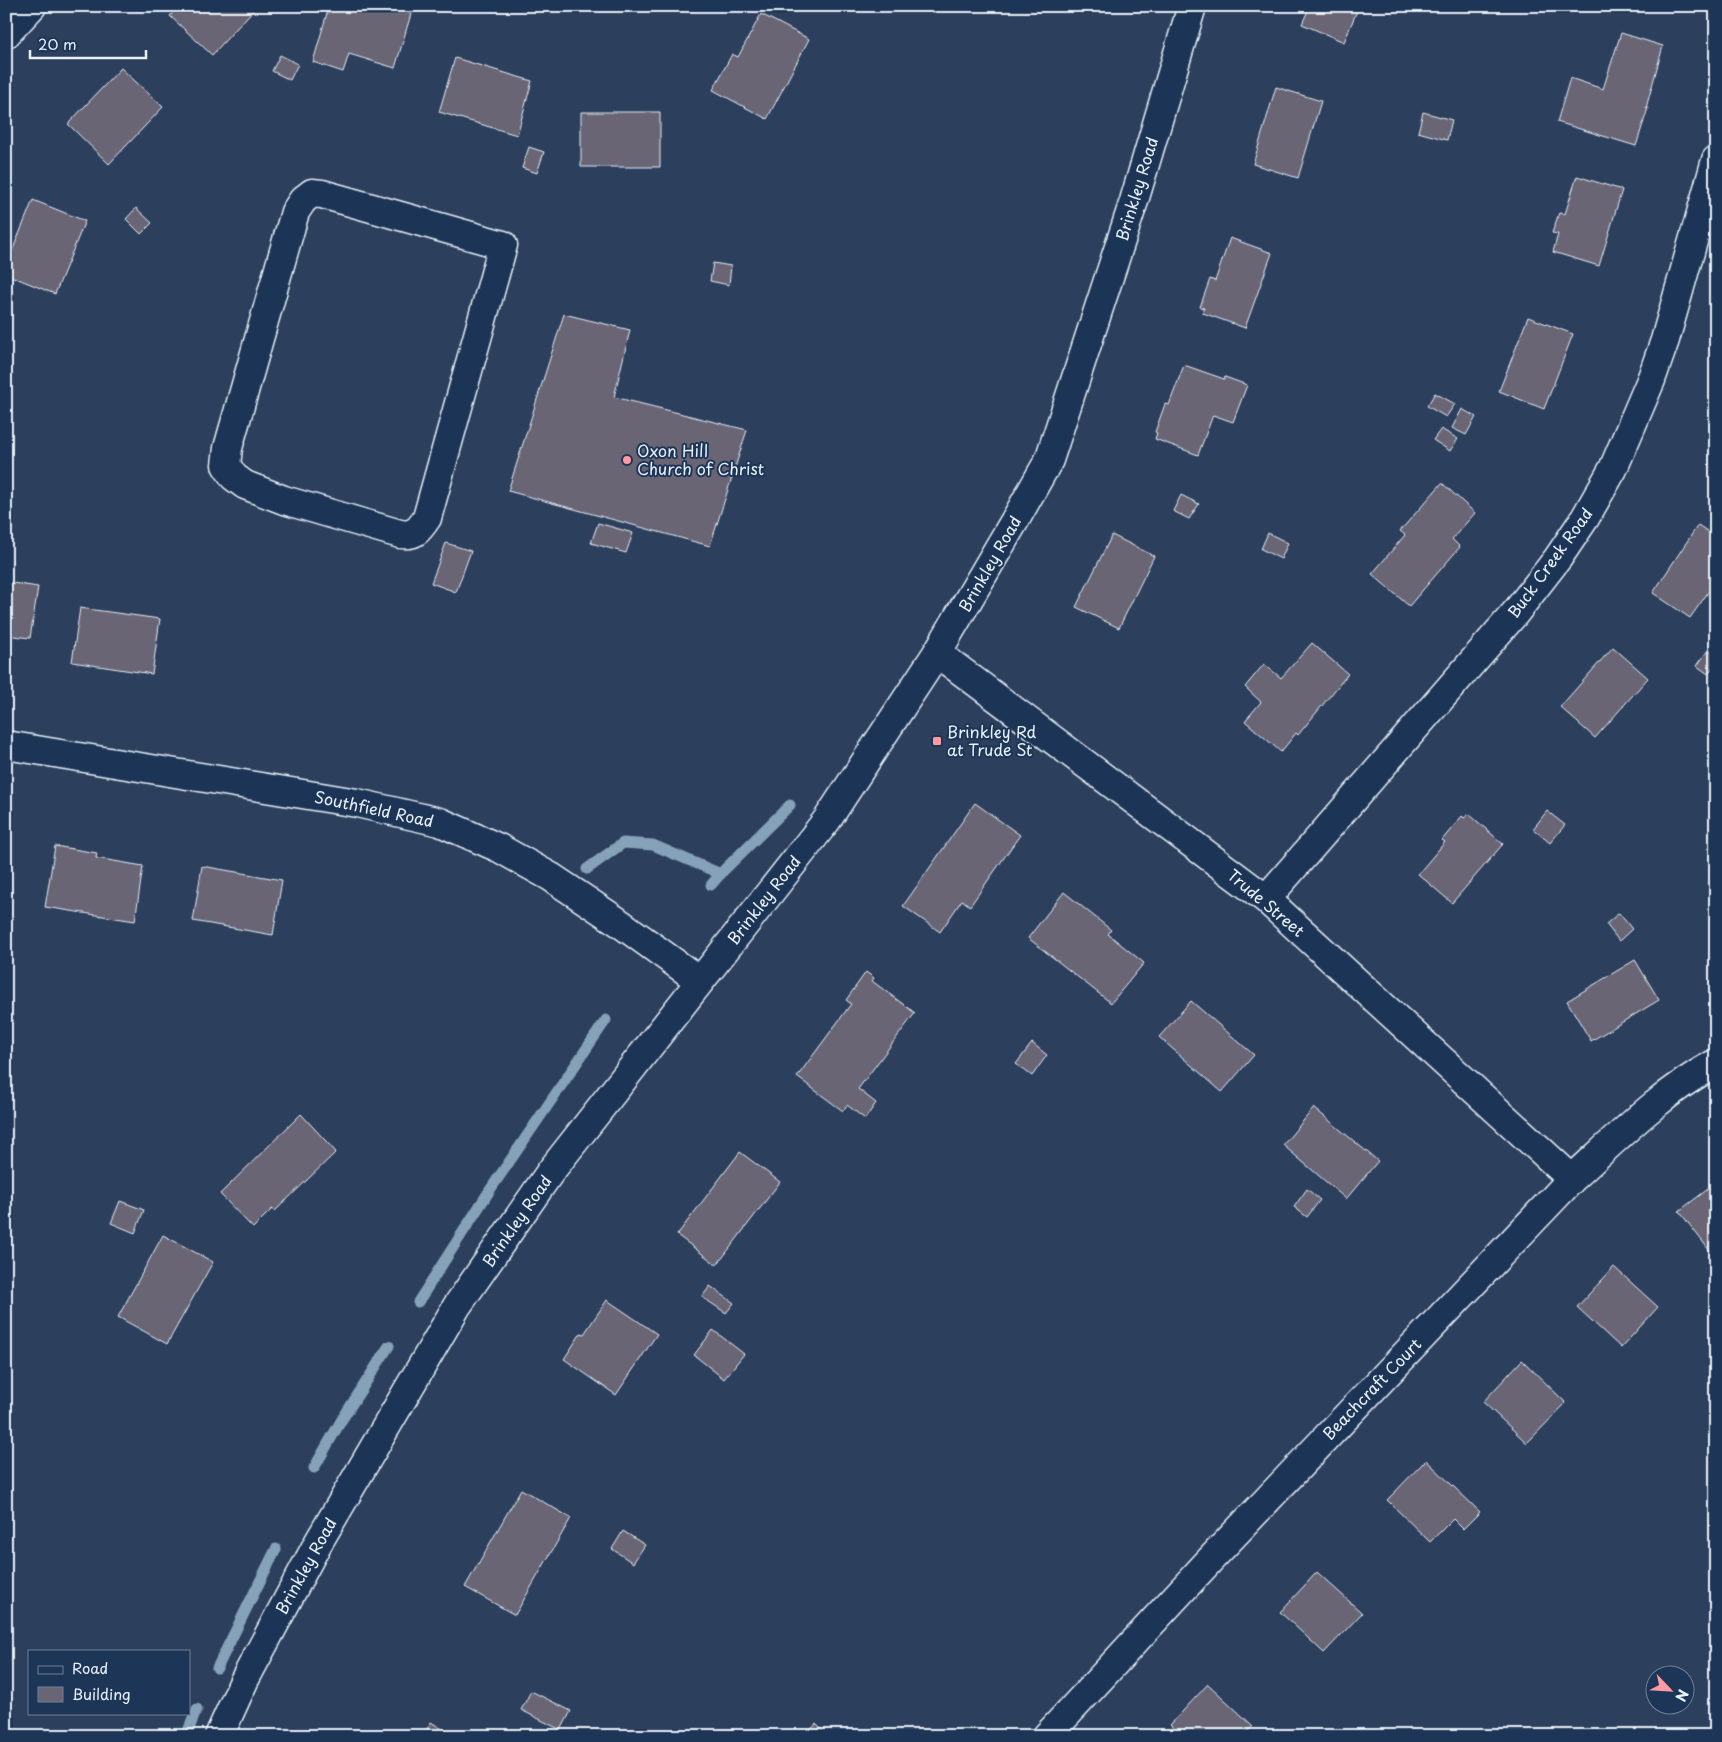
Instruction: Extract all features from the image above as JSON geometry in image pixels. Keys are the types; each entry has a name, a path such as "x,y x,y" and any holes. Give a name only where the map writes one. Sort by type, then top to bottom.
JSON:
{"street":[{"path":"6,34 32,6"},
{"name":"Brinkley Road","path":"219,1736 244,1681 318,1543 457,1306 551,1171 827,820 937,653 1049,460 1134,200 1192,6"},
{"name":"Buck Creek Road","path":"1266,899 1516,612 1558,558 1585,518 1613,469 1652,380 1716,160"},
{"path":"312,193 322,194 503,245 426,518 420,528 409,535 400,534 284,500 245,485 234,477 226,465 228,448 295,212 303,200 312,193"},
{"name":"Trude Street","path":"937,653 1266,899 1572,1179"},
{"name":"Southfield Road","path":"6,745 357,803 440,822 500,848 551,877 617,921 700,981"},
{"name":"Beachcraft Court","path":"1047,1736 1210,1560 1572,1179 1624,1131 1671,1093 1716,1063"}],"building":[{"path":"179,6 257,6 212,55 170,16"},
{"path":"329,6 386,6 411,14 395,68 349,54 343,72 313,62"},
{"path":"1310,6 1359,6 1344,42 1302,24"},
{"path":"761,14 809,39 767,119 713,90 732,54 738,57"},
{"path":"1621,33 1663,46 1646,108 1648,108 1636,146 1557,122 1570,78 1603,89"},
{"path":"280,55 298,64 290,80 272,71"},
{"path":"455,58 532,81 517,135 439,112"},
{"path":"121,68 163,107 109,164 68,124"},
{"path":"1276,87 1321,101 1298,178 1253,164"},
{"path":"581,112 660,112 660,167 581,167"},
{"path":"1423,112 1452,120 1447,140 1418,132"},
{"path":"529,147 544,152 537,173 522,168"},
{"path":"1577,176 1622,190 1599,266 1553,252 1558,234 1552,233 1559,213 1565,214"},
{"path":"33,200 85,221 55,294 6,274 6,266"},
{"path":"136,208 152,223 141,234 126,219"},
{"path":"1230,238 1272,253 1245,328 1203,313 1204,308 1200,307 1210,279 1215,281"},
{"path":"713,263 731,266 729,285 710,281"},
{"name":"Oxon Hill Church of Christ","path":"564,314 630,330 614,397 747,430 710,546 508,491"},
{"path":"1528,317 1573,334 1544,409 1499,391"},
{"path":"1184,365 1247,385 1233,422 1213,415 1198,455 1155,439 1157,433 1155,432 1165,404 1169,405"},
{"path":"1435,393 1455,404 1446,417 1427,406"},
{"path":"1462,409 1476,417 1466,435 1452,428"},
{"path":"1441,429 1458,439 1450,451 1433,440"},
{"path":"1442,483 1475,513 1452,539 1460,547 1409,606 1372,574 1405,535 1400,531"},
{"path":"1181,495 1199,504 1189,519 1173,511"},
{"path":"598,523 633,533 626,553 591,543"},
{"path":"1698,525 1716,537 1716,581 1690,618 1653,593"},
{"path":"1268,533 1288,543 1281,559 1261,549"},
{"path":"1112,535 1154,556 1119,628 1076,607"},
{"path":"446,543 471,551 456,592 431,583"},
{"path":"6,582 38,587 30,638 6,635"},
{"path":"80,608 160,619 152,674 72,662"},
{"path":"1312,643 1348,674 1298,735 1296,733 1281,752 1245,721 1261,702 1245,687 1264,664 1281,678"},
{"path":"1613,647 1648,678 1595,738 1560,707"},
{"path":"1708,650 1716,655 1716,662 1708,674 1697,666"},
{"path":"975,803 1020,835 970,906 962,900 940,932 903,906"},
{"path":"1547,811 1565,825 1550,843 1533,829"},
{"path":"1469,814 1503,844 1452,903 1418,874 1445,842 1442,840 1462,816 1464,818"},
{"path":"55,846 97,853 96,858 143,866 135,921 45,907"},
{"path":"202,866 282,880 273,935 193,921"},
{"path":"1064,892 1111,930 1108,934 1144,963 1111,1003 1028,938"},
{"path":"1619,913 1632,929 1619,941 1606,924"},
{"path":"1635,960 1659,1000 1591,1041 1567,1001"},
{"path":"866,972 874,978 872,981 915,1013 858,1089 876,1103 865,1119 847,1105 843,1111 797,1077 851,1004 846,1000"},
{"path":"1191,1001 1254,1055 1222,1092 1159,1037"},
{"path":"1032,1043 1047,1055 1032,1076 1016,1064"},
{"path":"1314,1108 1378,1161 1346,1199 1283,1145"},
{"path":"301,1114 336,1152 275,1211 272,1209 253,1228 220,1194"},
{"path":"740,1152 780,1182 717,1265 677,1235"},
{"path":"1716,1183 1716,1259 1679,1211"},
{"path":"1307,1189 1320,1200 1307,1217 1294,1207"},
{"path":"120,1201 144,1210 135,1233 111,1223"},
{"path":"163,1235 213,1262 167,1344 118,1317"},
{"path":"1614,1267 1658,1307 1621,1348 1577,1307"},
{"path":"710,1286 734,1303 726,1313 702,1297"},
{"path":"607,1300 657,1334 616,1395 564,1359 581,1333 584,1334"},
{"path":"713,1330 744,1354 724,1379 694,1355"},
{"path":"1522,1360 1566,1403 1527,1443 1483,1402"},
{"path":"1426,1460 1480,1512 1463,1529 1453,1519 1430,1542 1387,1500"},
{"path":"521,1489 571,1518 515,1615 465,1587"},
{"path":"623,1531 645,1545 633,1563 612,1549"},
{"path":"1317,1572 1362,1613 1324,1653 1280,1612"},
{"path":"1208,1684 1253,1726 1244,1736 1182,1736 1170,1725"},
{"path":"531,1691 571,1711 561,1730 521,1710"},
{"path":"431,1722 452,1735 452,1736 423,1736"},
{"path":"816,1724 828,1736 805,1736"}],"waterway":[{"path":"711,885 790,805"},
{"path":"587,869 623,843 653,845 721,874"},
{"path":"418,1302 490,1190 606,1020"},
{"path":"314,1468 341,1421 389,1346"},
{"path":"217,1668 276,1549"},
{"path":"186,1736 197,1709"}],"place":[{"name":"Oxon Hill Church of Christ","path":"627,460"},
{"name":"Brinkley Rd at Trude St","path":"937,741"}]}
